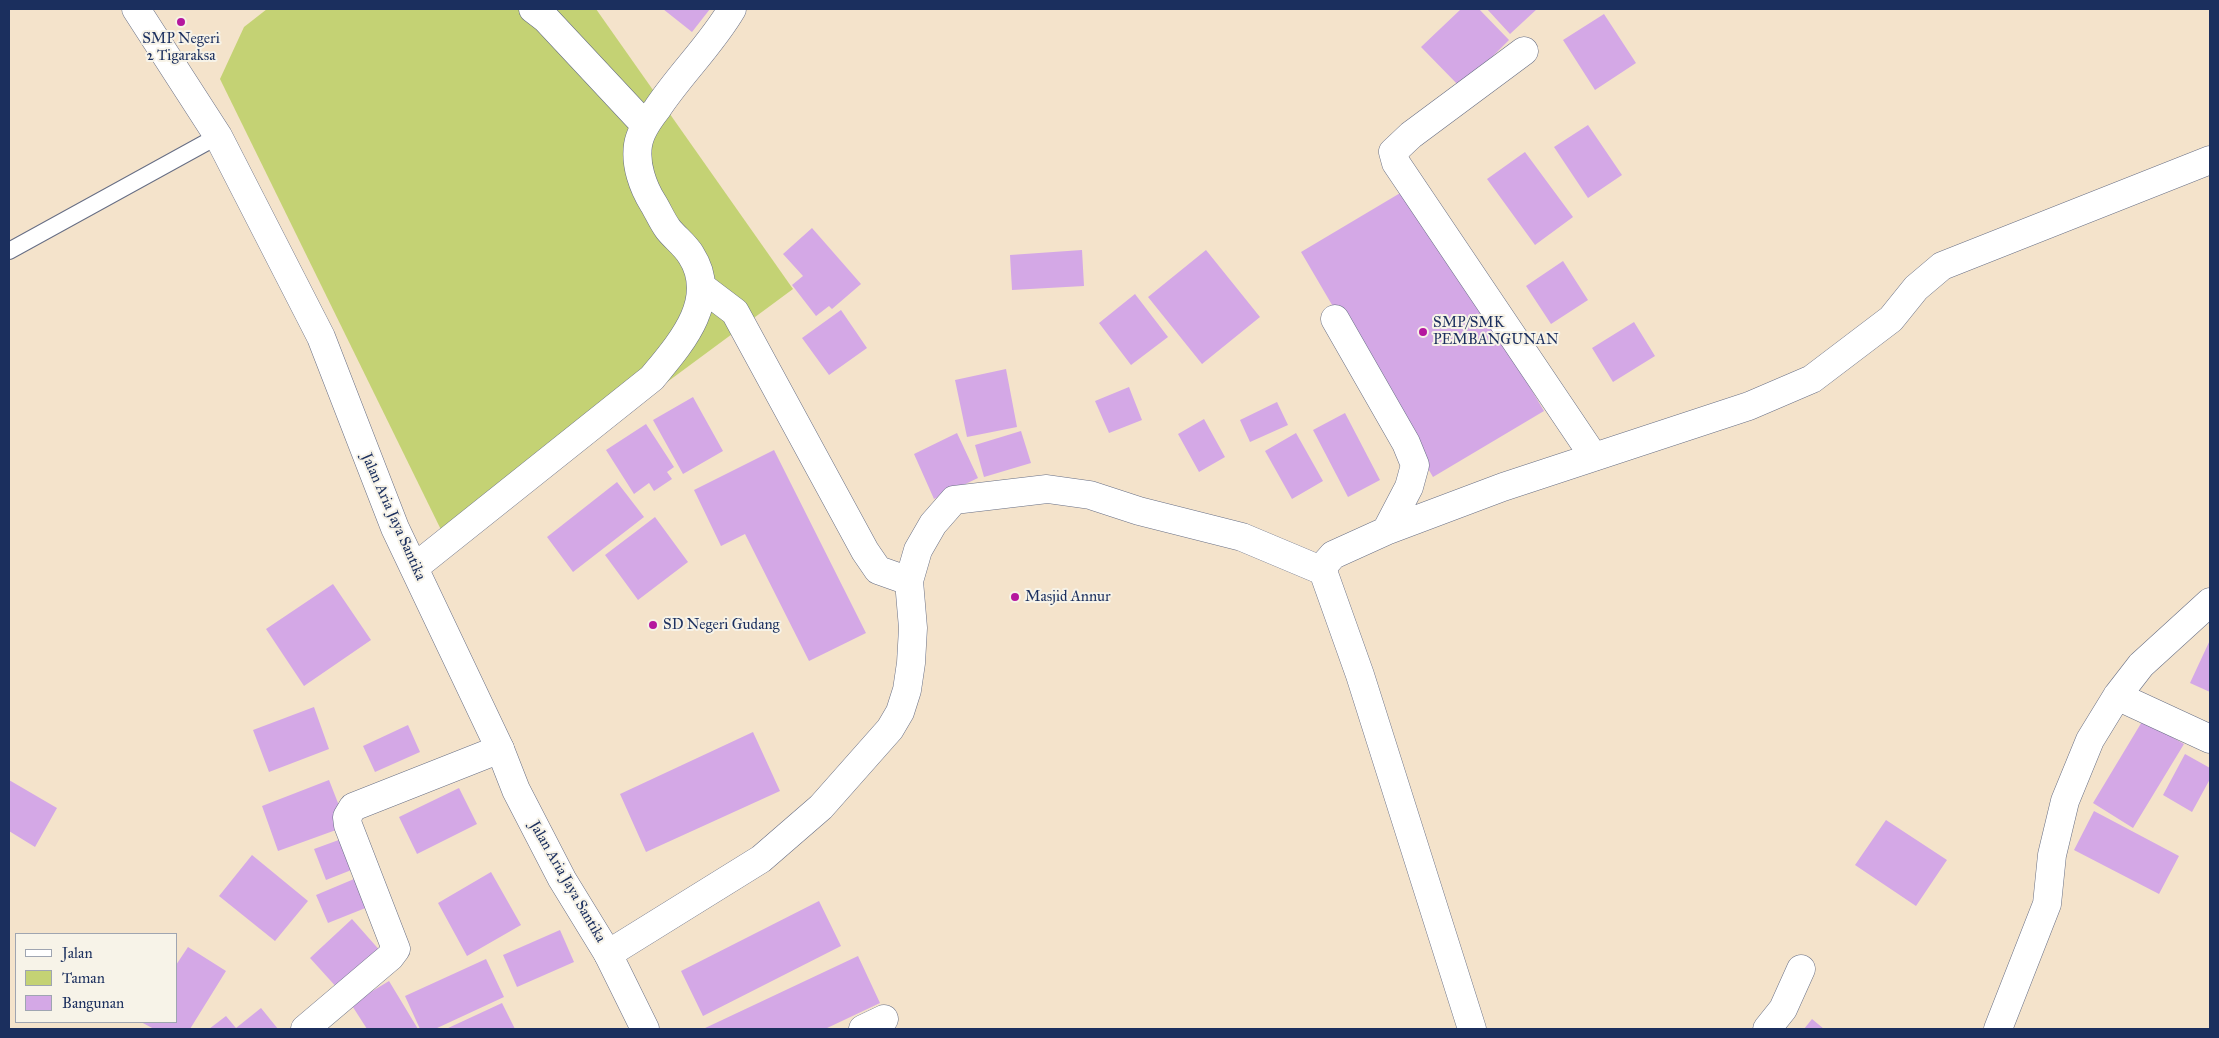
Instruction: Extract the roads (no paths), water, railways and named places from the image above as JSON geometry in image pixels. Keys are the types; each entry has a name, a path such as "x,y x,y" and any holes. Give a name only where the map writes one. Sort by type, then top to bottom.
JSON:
{"street":[{"name":"Jalan Aria Jaya Santika","path":"136,9 218,136 321,337 392,520 500,749 516,790 562,879 608,954 645,1029"},
{"path":"534,9 645,125"},
{"path":"415,567 652,378 683,341 697,312 702,288 700,273 690,254 668,228 642,185 638,146 645,125 676,80 698,56 732,9"},
{"path":"1524,51 1412,135 1393,152 1396,163 1594,457"},
{"path":"1472,1029 1360,675 1323,571 1326,562 1333,556 1386,531 1594,457 1749,406 1812,379 1891,319 1916,288 1942,266 2210,160"},
{"path":"702,288 734,312 865,551 878,570 909,580"},
{"path":"1335,319 1406,443 1416,465 1409,488 1386,531"},
{"path":"608,954 761,859 821,807 885,736 900,712 910,672 913,628 909,580 918,550 933,524 954,500 1047,489 1090,495 1139,511 1242,537 1323,571"},
{"path":"1998,1029 2047,904 2052,855 2065,801 2090,740 2117,696 2141,665 2210,602"},
{"path":"2117,696 2210,739"},
{"path":"304,1029 390,957 396,949 348,825 347,817 353,807 500,749"},
{"path":"1767,1029 1783,1009 1801,969"}],"lane":[{"path":"9,251 218,136"}],"place":[{"name":"SMP Negeri 2 Tigaraksa","path":"181,22"},
{"name":"SMP/SMK PEMBANGUNAN","path":"1423,332"},
{"name":"Masjid Annur","path":"1015,597"},
{"name":"SD Negeri Gudang","path":"653,625"}]}
